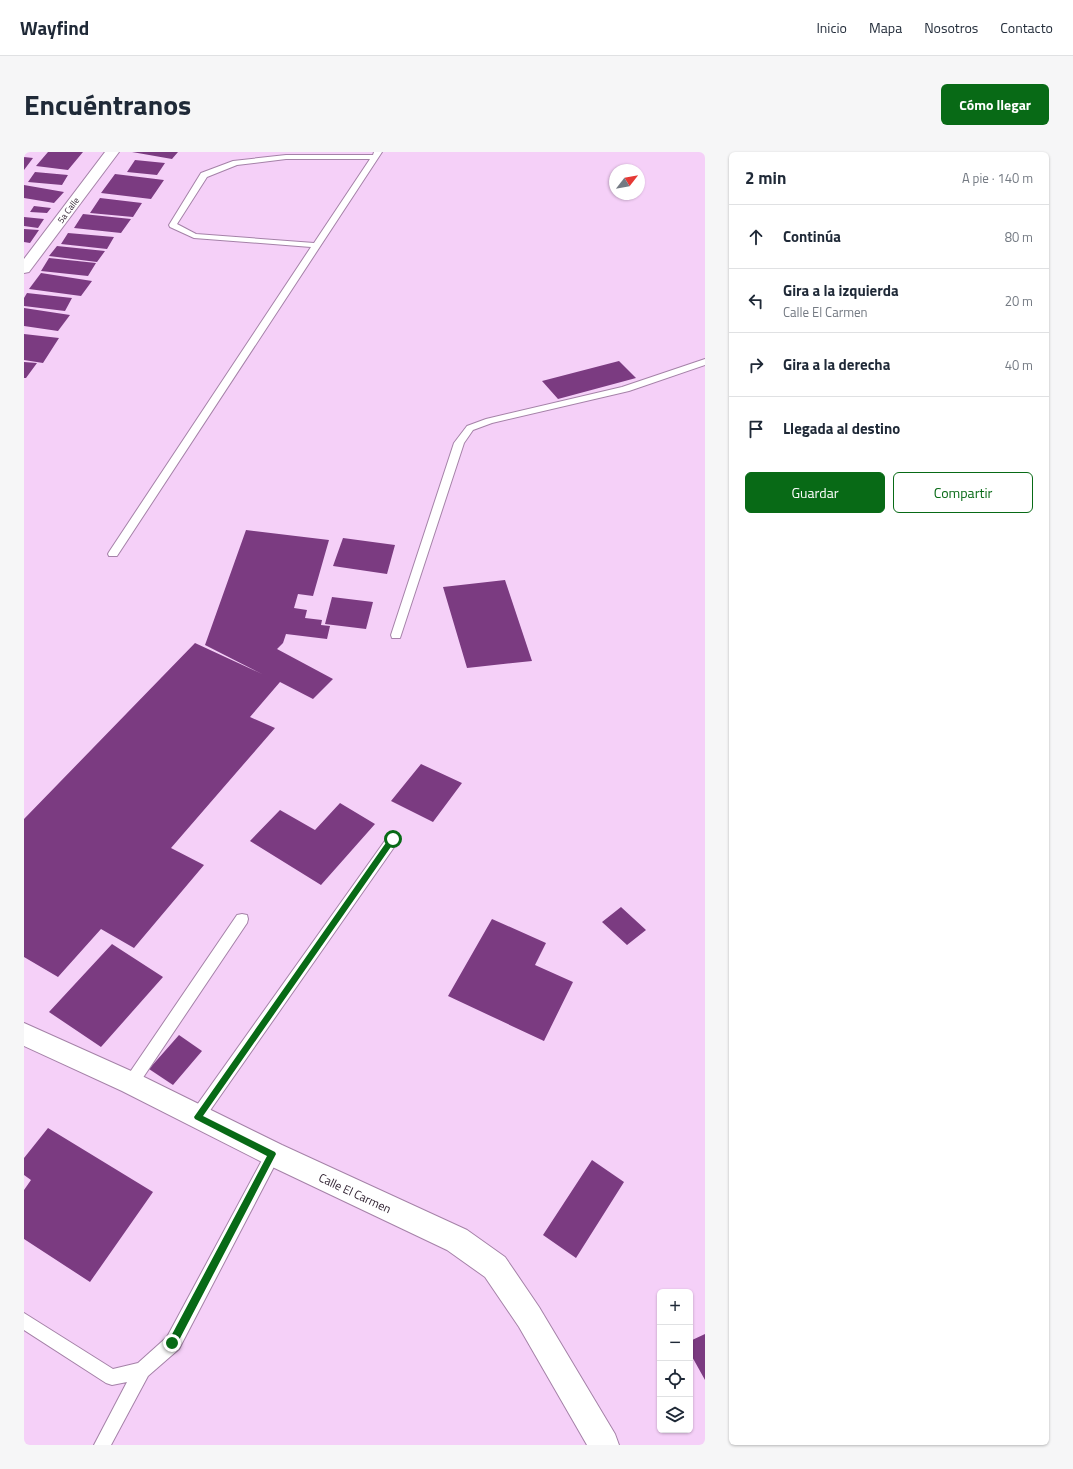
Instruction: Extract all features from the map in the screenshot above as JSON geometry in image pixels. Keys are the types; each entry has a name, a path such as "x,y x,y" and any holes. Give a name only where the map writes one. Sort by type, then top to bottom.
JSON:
{"street":[{"name":"5a Calle","path":"24,269 112,152"},
{"name":"Calle El Carmen","path":"24,1034 131,1082 272,1154 456,1240 495,1267 529,1317 604,1445"}],"lane":[{"path":"113,554 376,154"},
{"path":"316,245 194,236 173,225 204,174 236,163 286,157 376,154"},
{"path":"396,635 459,443 470,428 489,421 626,390 705,362"},
{"path":"198,1117 393,839"},
{"path":"131,1082 242,919"},
{"path":"102,1445 142,1370 172,1343 272,1154"},
{"path":"24,1321 112,1377 142,1370"}],"building":[{"path":"48,152 83,152 68,170 36,166"},
{"path":"132,152 178,152 172,159"},
{"path":"24,157 33,158 24,170"},
{"path":"135,160 165,163 157,175 127,172"},
{"path":"35,172 68,175 62,185 28,182"},
{"path":"115,174 164,180 151,199 101,193"},
{"path":"24,185 64,192 54,203 24,198"},
{"path":"100,198 142,203 133,217 90,213"},
{"path":"34,206 51,208 47,213 30,212"},
{"path":"83,214 131,219 121,233 74,228"},
{"path":"24,217 44,219 38,228 24,226"},
{"path":"24,229 39,230 30,243 24,242"},
{"path":"68,233 114,237 107,249 61,244"},
{"path":"57,246 105,251 97,262 49,256"},
{"path":"49,258 96,263 88,276 41,271"},
{"path":"41,273 92,281 81,296 29,289"},
{"path":"27,293 72,298 65,311 24,306 24,298"},
{"path":"24,308 70,315 58,331 24,326"},
{"path":"24,334 59,338 43,363 24,360"},
{"path":"619,361 636,378 558,399 542,381"},
{"path":"24,362 37,363 26,378 24,378"},
{"path":"246,530 329,540 313,596 298,594 294,608 307,610 305,618 322,620 321,625 330,626 327,639 286,634 283,643 277,649 333,679 313,699 280,682 250,717 275,728 171,848 204,865 134,948 101,929 58,977 24,957 24,819 195,643 262,674 205,645"},
{"path":"343,538 395,545 387,574 333,566"},
{"path":"505,580 532,661 467,668 443,587"},
{"path":"332,597 373,602 366,629 325,624"},
{"path":"421,764 462,783 433,822 391,801"},
{"path":"340,803 375,824 321,885 250,841 280,810 315,830"},
{"path":"621,907 646,930 627,945 602,922"},
{"path":"492,919 546,943 535,965 573,982 544,1041 448,996"},
{"path":"112,944 163,977 101,1047 49,1012"},
{"path":"179,1035 202,1051 173,1085 149,1069"},
{"path":"48,1128 153,1192 90,1282 24,1239 24,1190 31,1180 24,1175 24,1158"},
{"path":"592,1160 624,1182 576,1258 543,1235"},
{"path":"705,1334 705,1380 693,1358 693,1340"}],"route":[{"path":"172,1343 272,1154 198,1117 393,839"}]}
